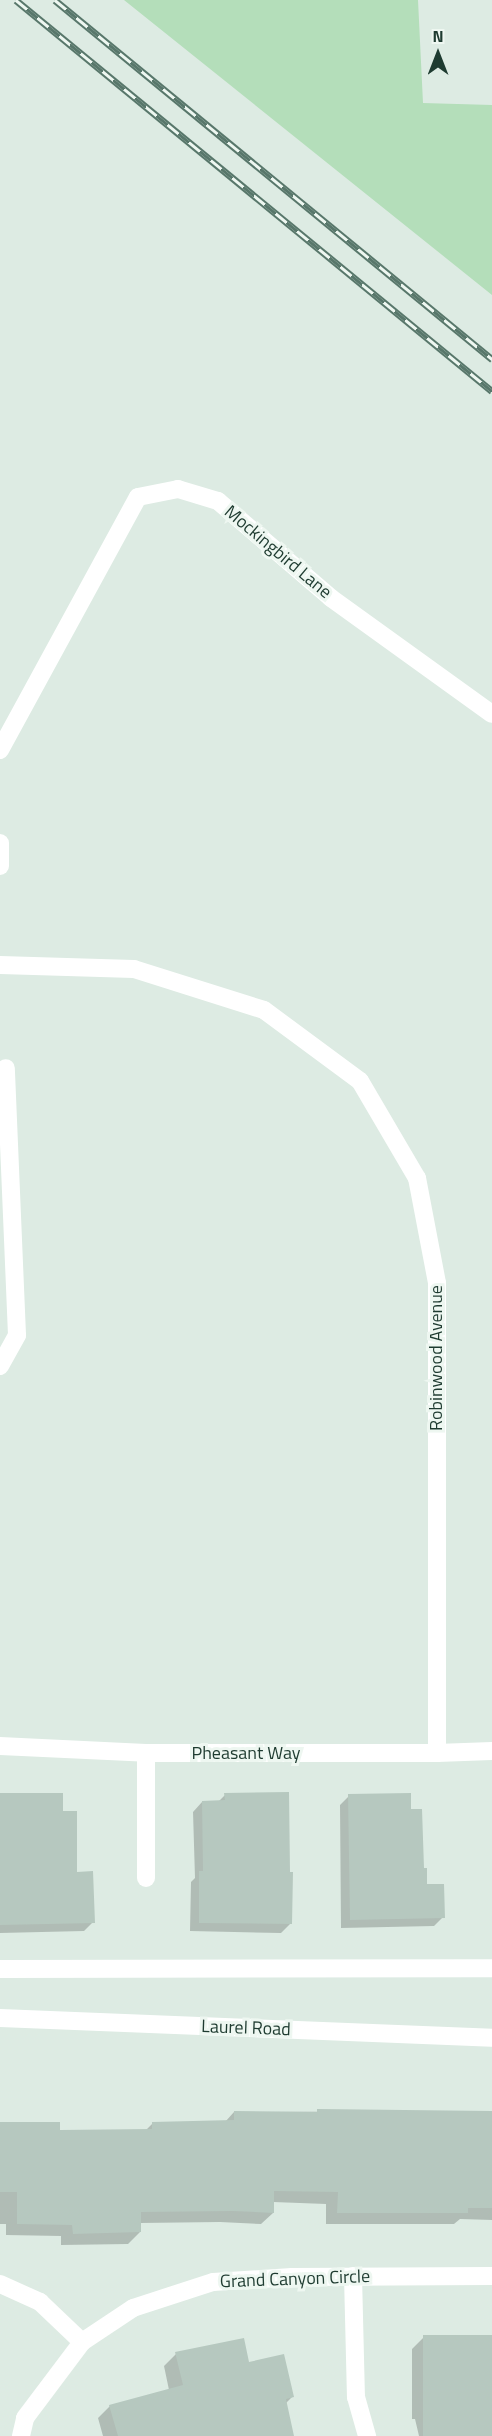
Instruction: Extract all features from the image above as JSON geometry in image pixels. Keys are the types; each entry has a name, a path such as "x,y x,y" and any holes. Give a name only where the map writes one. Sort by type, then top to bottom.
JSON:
{"street":[{"name":"Mockingbird Lane","path":"0,750 138,497 178,489 218,501 331,598 492,714"},
{"path":"0,843 0,866"},
{"name":"Robinwood Avenue","path":"0,965 134,969 264,1010 360,1081 417,1178 437,1283 437,1753"},
{"path":"0,1366 17,1335 6,1068"},
{"name":"Pheasant Way","path":"0,1746 146,1753 492,1751"},
{"path":"146,1753 146,1878"},
{"path":"0,1969 492,1968"},
{"name":"Laurel Road","path":"0,2018 492,2038"},
{"path":"353,2276 356,2397 367,2436"},
{"name":"Grand Canyon Circle","path":"21,2436 26,2418 81,2342 133,2308 213,2282 353,2276 492,2276"},
{"path":"0,2284 40,2302 81,2342"}],"green space":[{"path":"124,0 418,0 423,103 492,105 492,295"}],"building":[{"path":"289,1792 290,1872 293,1872 292,1924 199,1923 199,1871 203,1871 202,1801 225,1800 224,1793"},
{"path":"0,1793 63,1793 63,1811 77,1811 77,1872 93,1871 95,1923 0,1925"},
{"path":"411,1793 411,1809 422,1809 424,1868 427,1868 427,1884 444,1884 445,1918 350,1920 348,1794"},
{"path":"317,2109 492,2111 492,2208 468,2208 468,2213 337,2213 338,2192 274,2191 274,2213 141,2212 141,2232 73,2234 72,2225 17,2224 17,2192 0,2192 0,2122 60,2122 60,2130 152,2129 152,2122 234,2120 234,2111 317,2112"},
{"path":"423,2335 492,2335 492,2436 423,2436"},
{"path":"244,2338 249,2362 284,2354 294,2397 286,2399 294,2436 118,2436 109,2405 183,2385 175,2352"}],"railway":[{"path":"16,0 492,391"},
{"path":"55,0 492,359"}]}
